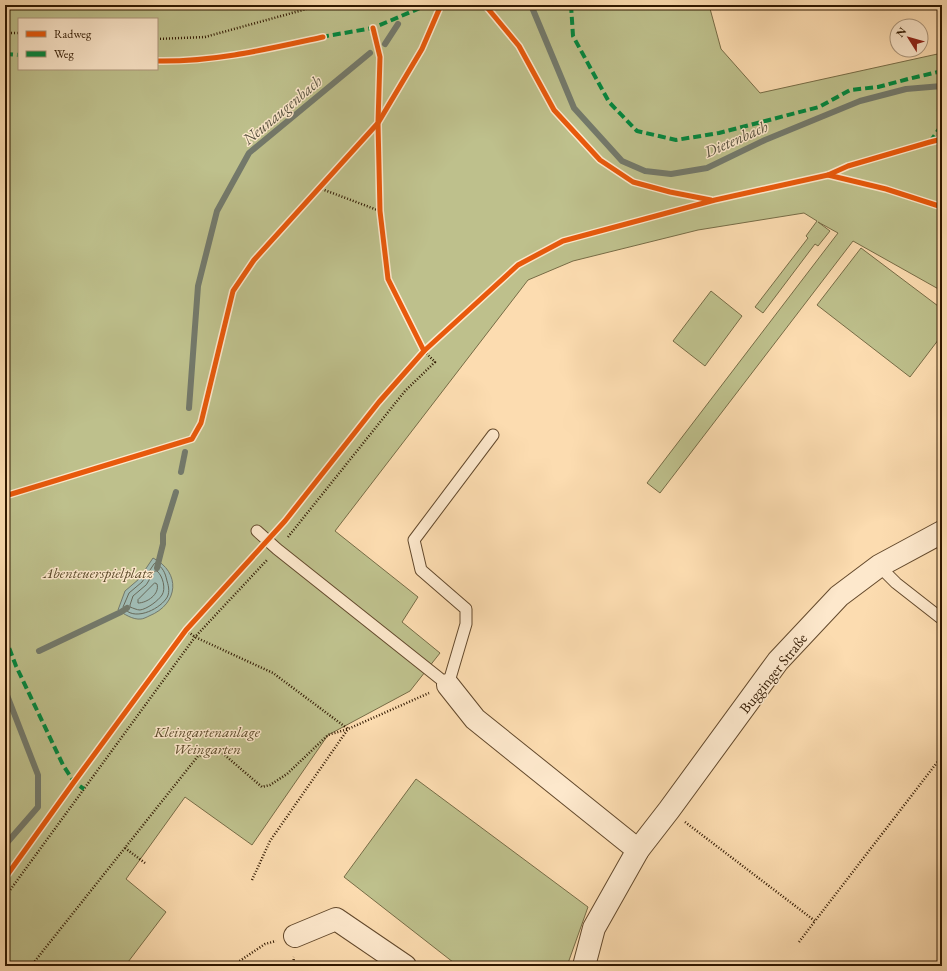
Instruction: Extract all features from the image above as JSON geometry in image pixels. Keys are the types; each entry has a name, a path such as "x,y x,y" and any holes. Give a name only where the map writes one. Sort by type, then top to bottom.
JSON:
{"street":[{"name":"Bugginger Straße","path":"584,966 594,928 638,850 778,661 839,596 879,566 942,532"},
{"path":"448,685 475,719 638,850"},
{"path":"296,936 336,919 405,966"}],"lane":[{"path":"257,531 277,549 448,685 466,624 466,609 422,570 414,540 493,435"},
{"path":"879,566 896,583 942,619"}],"path":[{"path":"158,39 205,37 321,5"},
{"path":"5,33 18,33"},
{"path":"319,188 380,211"},
{"path":"5,897 195,637 297,527 405,391 435,362 424,351 419,357"},
{"path":"181,636 191,624"},
{"path":"186,630 195,637 273,673 348,729"},
{"path":"31,966 198,756 220,751 262,787 270,785 287,774 328,735 348,729 448,685"},
{"path":"252,880 270,841 348,729"},
{"path":"799,942 942,756"},
{"path":"669,810 815,921"},
{"path":"125,848 145,863"},
{"path":"232,966 266,944 296,936"}],"green space":[{"path":"5,5 709,5 721,49 760,93 919,58 929,58 929,56 942,53 942,291 853,241 660,493 647,483 838,233 818,222 830,231 818,246 815,244 763,313 755,307 808,238 806,236 817,221 804,213 698,230 573,261 528,280 335,531 418,597 402,622 440,653 410,691 328,735 252,845 185,797 126,879 166,912 125,966 5,966"},
{"path":"861,248 942,309 942,335 910,377 817,305"},
{"path":"711,291 742,316 705,366 673,341"},
{"path":"416,779 588,907 567,966 458,966 344,877"}],"water":[{"path":"153,558 162,564 172,579 173,588 171,596 159,611 143,619 132,618 118,610 125,591 139,579"}],"waterway":[{"name":"Dietenbach","path":"531,5 574,108 622,161 645,171 671,174 707,168 765,140 860,101 906,89 942,86"},
{"name":"Neunaugenbach","path":"385,44 398,24"},
{"name":"Neunaugenbach","path":"189,408 198,286 217,211 249,153 370,53"},
{"name":"Neunaugenbach","path":"181,472 185,452"},
{"name":"Neunaugenbach","path":"157,568 163,544 163,534 176,492"},
{"name":"Neunaugenbach","path":"39,651 127,608"},
{"name":"Neunaugenbach","path":"5,690 38,775 38,807 5,845"}],"marked path":[{"path":"321,37 373,28 427,5"},
{"path":"571,5 573,36 609,102 637,131 676,140 719,133 819,107 850,90 878,87 942,71"},
{"path":"5,54 18,55"},
{"path":"930,142 939,129 942,128"},
{"path":"5,637 16,666 63,765 74,782 84,789"}],"cycle path":[{"path":"424,351 388,279 380,211 378,123 422,49 441,5"},
{"path":"485,5 519,46 554,110 600,160 633,182 670,192 711,200"},
{"path":"5,496 192,439 201,423 233,291 254,260 378,123 380,57 373,28"},
{"path":"158,61 178,61 241,54 323,37"},
{"path":"5,878 186,630 285,521 379,402 424,351 518,265 563,241 715,200 828,175 848,166 942,139"},
{"path":"828,175 886,189 942,207"}],"park label":[{"name":"Abenteuerspielplatz","path":"98,572"},
{"name":"Kleingartenanlage Weingarten","path":"207,740"}]}
